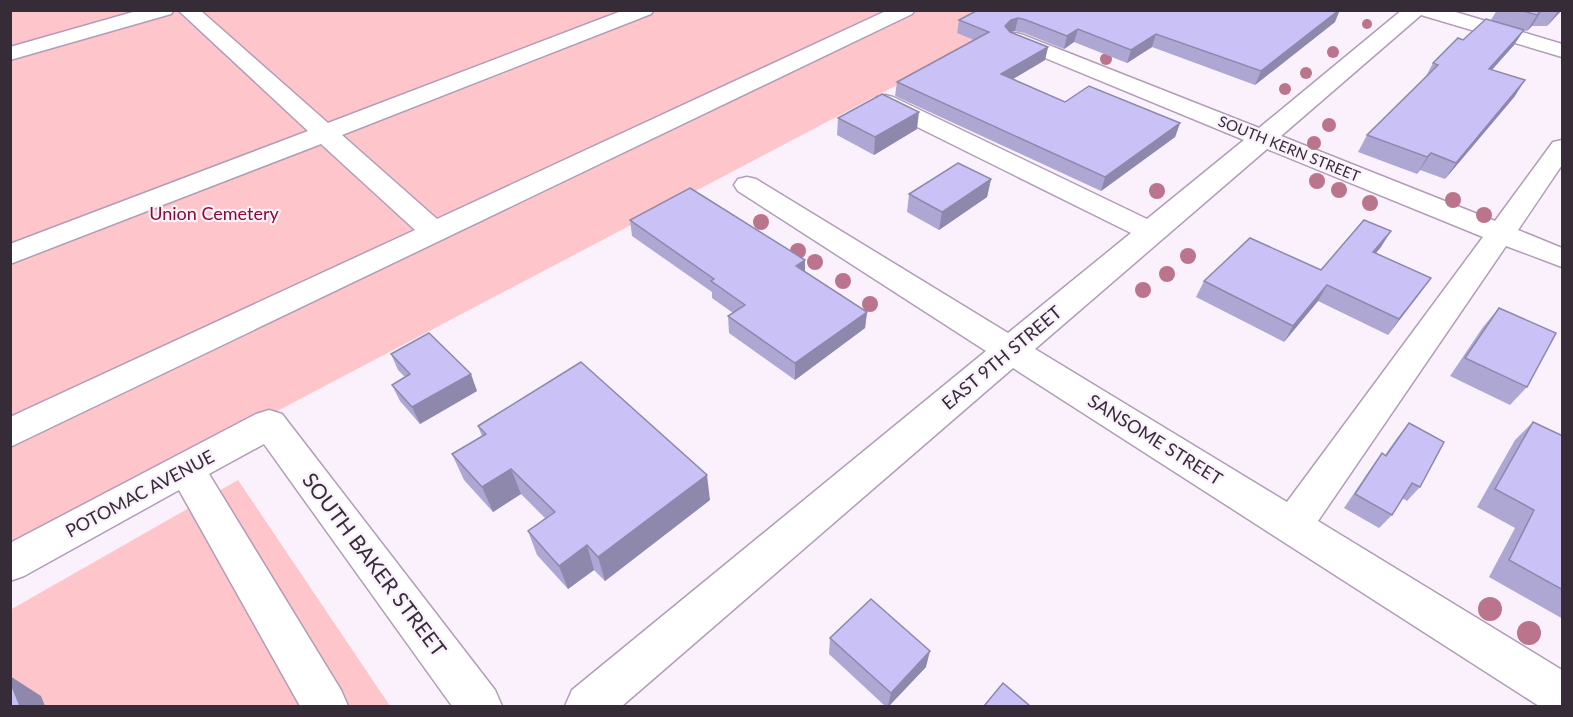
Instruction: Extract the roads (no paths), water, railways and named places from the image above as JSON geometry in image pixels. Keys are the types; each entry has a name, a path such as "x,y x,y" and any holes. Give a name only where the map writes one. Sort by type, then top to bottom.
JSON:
{"street":[{"path":"10,54 164,10"},
{"path":"188,10 434,232"},
{"path":"10,255 644,10"},
{"path":"10,433 905,10"},
{"name":"EAST 9TH STREET","path":"588,706 1415,10"},
{"path":"1425,10 1563,51"},
{"name":"SOUTH KERN STREET","path":"1016,39 1563,258"},
{"path":"885,102 1152,232"},
{"path":"1292,526 1563,147"},
{"name":"SANSOME STREET","path":"747,186 1563,695"},
{"name":"POTOMAC AVENUE","path":"10,563 269,424"},
{"name":"SOUTH BAKER STREET","path":"269,424 479,706"},
{"path":"186,469 325,706"}],"park label":[{"name":"Union Cemetery","path":"214,214"}]}
